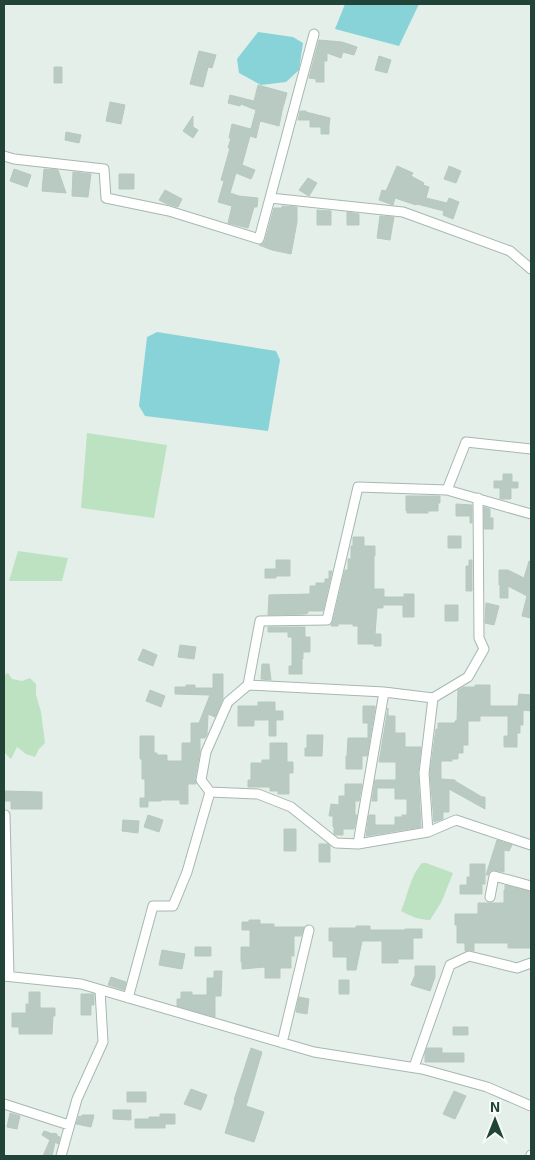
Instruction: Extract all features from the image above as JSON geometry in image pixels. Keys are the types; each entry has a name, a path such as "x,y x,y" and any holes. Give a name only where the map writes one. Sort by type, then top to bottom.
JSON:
{"street":[{"path":"4,156 14,159 104,169 106,198 169,211 259,239 314,34"},
{"path":"270,198 403,212 510,251 531,269"},
{"path":"448,490 466,442 531,449"},
{"path":"210,792 201,780 206,752 228,702 248,685 260,621 328,620 358,486 448,490 531,514"},
{"path":"248,685 384,692 433,698 468,677 484,649 480,638 478,498"},
{"path":"358,844 384,692"},
{"path":"428,832 424,773 433,698"},
{"path":"210,792 258,794 290,807 336,843 358,844 428,832 456,820 531,845"},
{"path":"128,998 153,906 173,906 187,872 210,792"},
{"path":"4,816 6,815 6,976 82,984 314,1052 414,1067 487,1087 531,1106"},
{"path":"490,897 494,876 531,886"},
{"path":"282,1043 309,930"},
{"path":"414,1067 450,965 469,956 518,968 531,963"},
{"path":"61,1156 76,1099 103,1042 100,990"},
{"path":"4,1104 69,1126"}],"green space":[{"path":"87,433 167,445 154,518 81,508"},
{"path":"18,551 68,558 62,581 9,581"},
{"path":"8,673 12,679 22,681 30,678 36,684 36,695 41,712 45,743 35,757 26,754 17,747 11,759 4,752 4,675"},
{"path":"422,863 453,873 442,901 430,920 415,917 401,911 412,880"}],"water":[{"path":"345,4 419,4 399,46 335,29"},
{"path":"258,32 293,37 303,43 299,70 286,82 261,85 239,73 237,59"},
{"path":"157,332 276,351 280,360 268,431 145,416 139,406 147,337"}],"building":[{"path":"319,40 342,42 357,47 354,55 343,52 341,58 327,53 327,61 324,61 324,82 316,82 316,79 309,78"},
{"path":"199,51 216,55 212,68 208,67 203,87 190,84"},
{"path":"379,56 391,60 387,73 375,70"},
{"path":"54,67 62,67 62,83 54,83"},
{"path":"258,85 287,93 279,126 260,121 256,138 250,136 242,165 255,170 251,179 236,173 230,193 258,198 257,207 254,207 248,228 228,223 232,206 218,202 224,181 221,180 230,148 228,148 232,124 251,129 256,110 241,104 240,106 228,103 230,95 254,101"},
{"path":"110,102 125,105 121,124 106,121"},
{"path":"300,111 330,118 329,134 321,134 321,127 310,127 310,120 298,120"},
{"path":"193,116 193,127 198,130 193,138 183,131"},
{"path":"66,132 81,135 79,143 65,140"},
{"path":"397,166 413,173 411,176 429,187 426,198 447,203 449,198 459,202 453,219 443,215 444,211 395,198 393,205 379,200 382,190 386,191"},
{"path":"449,166 461,171 456,183 444,179"},
{"path":"14,169 31,175 27,187 10,181"},
{"path":"44,169 58,170 66,193 42,191"},
{"path":"73,172 91,174 88,197 72,196"},
{"path":"119,174 134,174 134,189 119,189"},
{"path":"308,178 317,183 309,196 299,190"},
{"path":"165,190 182,199 178,207 159,200"},
{"path":"282,206 297,207 297,222 291,254 259,245 265,241 274,208 282,208"},
{"path":"317,210 331,211 331,225 317,225"},
{"path":"347,212 359,214 359,225 347,225"},
{"path":"380,216 394,217 390,240 377,238"},
{"path":"503,474 512,474 512,482 518,482 518,488 511,488 511,499 500,499 500,488 494,488 494,481 503,481"},
{"path":"406,496 440,496 438,511 407,513"},
{"path":"456,504 472,505 472,523 470,523 470,516 456,516"},
{"path":"484,507 490,509 490,518 493,518 493,529 484,529"},
{"path":"448,536 461,536 461,548 448,548"},
{"path":"353,537 364,537 364,546 375,546 374,589 384,589 384,597 404,597 404,594 414,594 414,617 403,617 403,605 383,605 383,608 377,608 375,634 381,634 381,646 358,644 358,626 353,626 353,624 331,626 345,570 348,570 348,559 351,559"},
{"path":"276,560 290,560 290,576 265,578 265,569 276,569"},
{"path":"469,560 472,560 472,591 466,591 466,566 469,566"},
{"path":"529,561 531,562 531,618 522,616 527,596 508,586 508,598 500,598 499,585 499,570 508,570 524,578"},
{"path":"329,571 332,571 323,611 308,611 305,614 268,615 269,595 310,594 310,586 316,586 316,583 325,583 325,579 329,579"},
{"path":"486,603 499,606 494,625 485,623"},
{"path":"445,605 458,605 458,621 445,621"},
{"path":"268,627 305,627 305,637 310,637 310,652 303,652 302,674 289,674 289,666 292,666 292,637 288,637 288,632 268,632"},
{"path":"180,645 196,647 194,659 178,657"},
{"path":"143,649 157,655 153,666 138,660"},
{"path":"262,664 269,664 271,680 261,679"},
{"path":"213,674 223,674 223,698 215,717 208,714 207,734 205,738 200,738 196,784 188,784 188,804 180,804 180,800 161,800 148,801 148,807 140,807 140,798 145,798 145,779 142,779 140,736 154,736 154,753 157,753 157,755 167,755 167,761 182,761 182,743 191,743 191,723 199,723 210,695 175,694 175,687 195,685 195,688 213,688"},
{"path":"475,685 490,685 490,706 518,706 519,694 531,695 531,711 523,710 523,725 520,725 520,733 517,733 517,747 504,747 504,736 508,736 508,716 480,716 480,721 468,721 468,745 463,745 463,753 458,753 458,759 441,761 441,779 455,780 485,797 485,809 449,789 449,812 443,812 443,819 434,822 430,773 436,729 438,729 438,723 455,723 457,721 458,690 464,687 475,687"},
{"path":"150,690 165,696 161,707 146,701"},
{"path":"258,702 275,702 275,711 283,711 283,720 276,720 276,736 269,736 269,720 254,720 254,726 238,726 238,706 258,706"},
{"path":"363,706 375,706 367,756 362,756 362,769 346,769 348,738 368,738 368,723 363,723"},
{"path":"388,708 388,716 395,716 395,733 405,733 405,747 421,747 418,773 421,827 366,836 369,815 375,815 375,825 395,825 395,817 407,815 407,799 395,799 395,788 377,788 377,801 372,801 375,780 396,780 396,762 379,762"},
{"path":"307,735 323,735 322,756 305,756"},
{"path":"270,743 287,743 287,762 293,762 293,773 289,773 289,794 278,794 278,791 270,791 270,787 248,787 248,780 251,780 251,763 262,763 262,760 270,760"},
{"path":"345,784 362,784 359,801 355,801 355,815 357,815 354,829 343,829 343,835 336,835 334,834 333,816 329,816 331,804 339,805 339,796 345,796"},
{"path":"4,791 42,792 42,809 11,809 11,801 4,801"},
{"path":"148,815 163,820 159,832 144,827"},
{"path":"123,820 139,821 138,833 122,831"},
{"path":"284,829 296,829 296,851 284,851"},
{"path":"497,840 512,845 509,851 504,850 504,872 493,870 486,875"},
{"path":"319,844 328,844 330,846 330,862 319,862"},
{"path":"470,864 485,864 485,884 482,884 482,894 460,894 460,885 467,885 467,877 470,877"},
{"path":"505,885 531,892 531,948 508,948 508,943 474,943 474,951 465,951 465,943 457,943 455,914 478,914 478,903 504,903"},
{"path":"249,920 260,920 260,924 274,924 274,927 304,927 301,936 294,936 294,956 291,956 291,968 280,968 280,978 265,978 265,967 242,969 241,947 250,947 250,930 242,930 242,922 249,922"},
{"path":"356,926 370,926 370,930 422,929 422,938 413,938 413,959 398,959 398,963 382,963 382,941 362,941 356,970 347,970 347,957 333,957 333,941 329,941 329,928 356,928"},
{"path":"195,947 211,947 211,956 195,956"},
{"path":"162,950 185,954 182,969 159,965"},
{"path":"415,966 435,966 435,977 430,991 411,985 415,975"},
{"path":"214,971 222,971 221,996 215,996 215,1017 177,1006 177,999 181,999 181,992 192,992 192,995 207,995 207,978 214,978"},
{"path":"111,977 126,982 124,990 108,985"},
{"path":"339,980 349,980 349,994 339,994"},
{"path":"29,992 40,992 40,1008 55,1008 52,1034 19,1034 19,1027 12,1027 12,1013 26,1013 26,1004 29,1004"},
{"path":"81,994 94,994 94,1005 91,1005 91,1015 81,1015"},
{"path":"299,997 309,999 307,1014 296,1012"},
{"path":"453,1027 468,1027 468,1035 453,1035"},
{"path":"251,1048 262,1052 246,1106 264,1112 254,1142 225,1133"},
{"path":"427,1048 442,1048 442,1053 464,1053 464,1062 425,1062"},
{"path":"191,1089 207,1095 201,1110 184,1104"},
{"path":"454,1091 466,1096 455,1119 443,1114"},
{"path":"127,1092 146,1092 146,1102 127,1102"},
{"path":"113,1110 131,1110 131,1120 113,1119"},
{"path":"10,1113 20,1116 17,1129 7,1127"},
{"path":"160,1114 175,1114 175,1124 165,1124 165,1128 135,1128 135,1119 160,1117"},
{"path":"82,1115 94,1115 91,1127 76,1124 79,1116 81,1117"},
{"path":"44,1131 57,1134 60,1137 58,1144 55,1142 52,1156 43,1156 50,1140 42,1135"}]}
